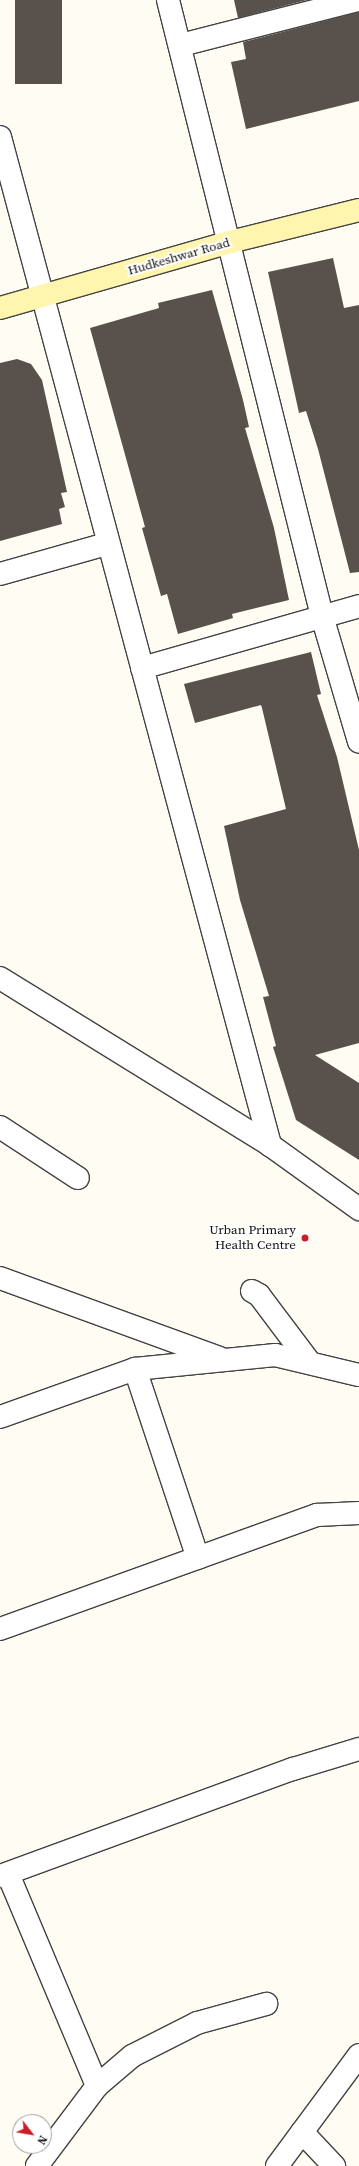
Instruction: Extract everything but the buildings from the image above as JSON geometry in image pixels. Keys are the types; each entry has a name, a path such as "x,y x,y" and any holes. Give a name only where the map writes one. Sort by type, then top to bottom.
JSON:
{"main road":[{"name":"Hudkeshwar Road","path":"0,308 230,242 359,210"}],"street":[{"path":"168,0 181,44 322,616 359,742"},
{"path":"181,44 358,0"},
{"path":"0,136 107,544 142,668 270,1145"},
{"path":"0,574 107,544"},
{"path":"142,668 359,606"},
{"path":"0,978 270,1145 359,1209"},
{"path":"0,1127 78,1178"},
{"path":"0,1278 225,1360"},
{"path":"252,1291 258,1295 310,1363"},
{"path":"0,1416 135,1369 275,1355 359,1374"},
{"path":"135,1369 198,1558"},
{"path":"0,1629 317,1515 359,1513"},
{"path":"96,2086 4,1875 293,1770 359,1749"},
{"path":"37,2166 96,2086 132,2056 197,2023 266,2004"},
{"path":"277,2166 359,2055"},
{"path":"302,2132 334,2166"}],"place":[{"name":"Urban Primary Health Centre","path":"305,1238"}]}
